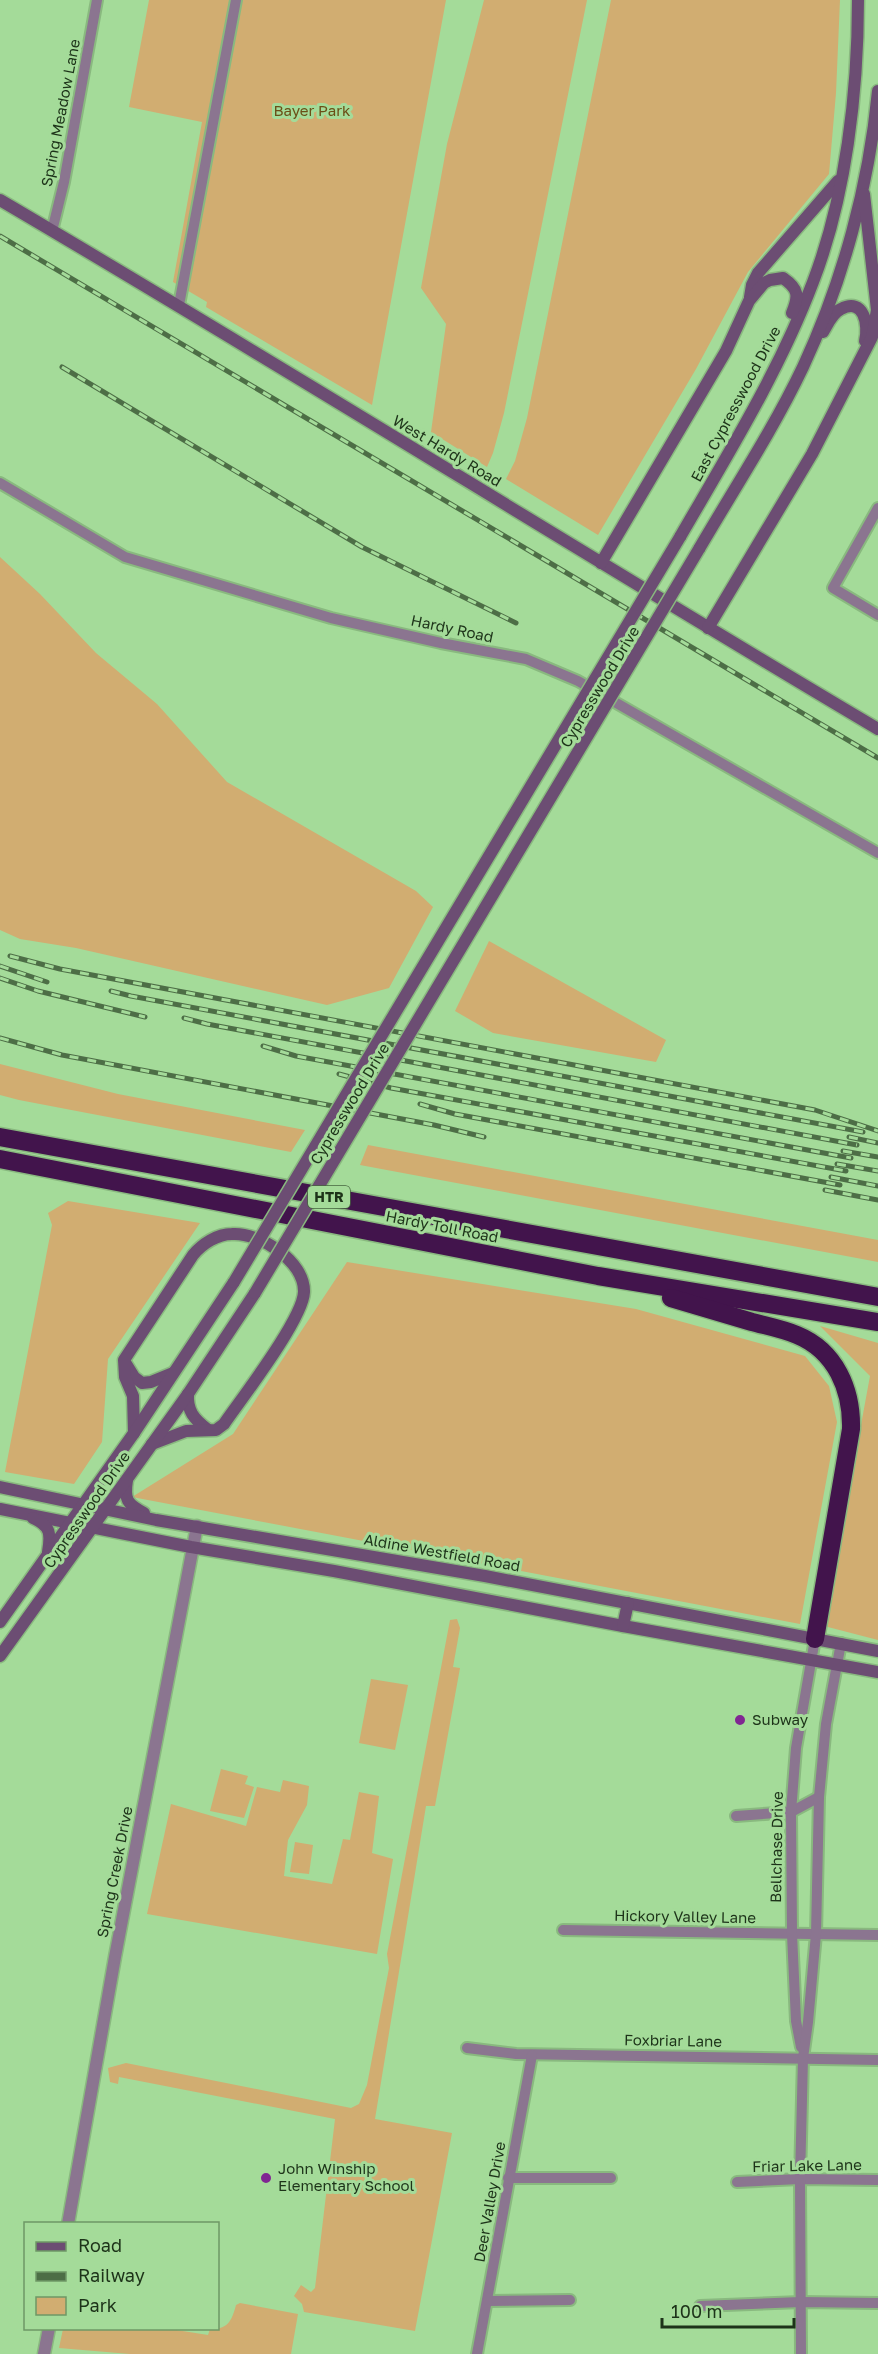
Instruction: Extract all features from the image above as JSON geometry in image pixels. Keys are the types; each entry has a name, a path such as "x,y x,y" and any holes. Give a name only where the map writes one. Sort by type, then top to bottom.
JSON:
{"highway":[{"name":"Hardy Toll Road","path":"0,1137 878,1297"},
{"name":"Hardy Toll Road","path":"0,1159 598,1276 878,1322"},
{"path":"598,1276 797,1335 825,1354 840,1375 850,1399 851,1429 815,1639"}],"main road":[{"name":"East Cypresswood Drive","path":"681,537 760,398 787,346 814,281 847,148 858,49 858,0"},
{"path":"803,366 834,290 850,238 864,182 878,91"},
{"path":"847,148 869,153"},
{"path":"601,563 726,351 749,301 752,285 758,273 832,190 842,173"},
{"path":"708,628 812,454 872,338 877,310 864,182"},
{"name":"West Hardy Road","path":"0,200 179,305 708,628 878,729"},
{"path":"749,301 764,284 770,280 783,278 791,284 798,299 760,398"},
{"path":"803,366 834,315 846,307 860,310 866,320 867,329 858,365"},
{"name":"Cypresswood Drive","path":"0,1656 188,1394 255,1293 699,549 782,407 803,366"},
{"name":"Cypresswood Drive","path":"0,1622 134,1433 234,1282 681,537"},
{"path":"134,1433 133,1396 125,1377 124,1360 193,1255 207,1242 228,1234 242,1234 267,1244 287,1257 301,1278 304,1290 297,1317 224,1424 216,1430 186,1431 152,1444"},
{"path":"124,1360 134,1377 142,1383 151,1382 174,1372"},
{"path":"188,1394 192,1415 207,1429"},
{"path":"128,1477 125,1491 131,1506 156,1520"},
{"name":"Aldine Westfield Road","path":"0,1486 156,1520 485,1576 878,1651"},
{"path":"0,1509 192,1547 334,1571 878,1672"},
{"path":"19,1511 43,1522 50,1532 48,1555"},
{"path":"334,1571 340,1550"},
{"path":"480,1599 485,1576"},
{"path":"623,1626 628,1603"}],"street":[{"name":"Spring Meadow Lane","path":"52,231 64,182 98,0"},
{"path":"179,305 236,0"},
{"name":"Hardy Road","path":"0,483 125,557 331,618 441,644 526,659 578,681 878,853"},
{"path":"878,508 833,588 878,615"},
{"name":"Spring Creek Drive","path":"68,2222 115,1957 197,1526"},
{"name":"Bellchase Drive","path":"803,2058 796,2021 792,1934 791,1812 796,1748 815,1639"},
{"name":"Bellchase Drive","path":"801,2354 800,2179 803,2058 816,1934 819,1797 825,1724 841,1643"},
{"path":"736,1816 791,1812 819,1797"},
{"name":"Hickory Valley Lane","path":"563,1930 878,1935"},
{"name":"Foxbriar Lane","path":"467,2048 532,2055 878,2060"},
{"name":"Deer Valley Drive","path":"477,2354 532,2055"},
{"path":"508,2178 611,2178"},
{"name":"Friar Lake Lane","path":"737,2182 800,2179 878,2180"},
{"path":"487,2301 570,2300"},
{"path":"700,2306 801,2302 878,2303"},
{"path":"44,2354 49,2330"}],"green space":[{"name":"Bayer Park","path":"149,0 446,0 372,405 206,307 207,302 173,282 202,122 129,107"},
{"path":"484,0 587,0 504,413 487,467 431,432 446,324 421,288 447,144"},
{"path":"611,0 840,0 836,93 829,174 748,272 696,369 598,535 506,479 515,461 527,418"},
{"path":"0,557 40,594 96,653 157,704 227,782 416,891 433,907 389,988 327,1005 76,948 20,939 0,930"},
{"path":"489,941 666,1040 656,1062 493,1033 455,1011"},
{"path":"0,1064 118,1094 305,1130 291,1152 19,1100 0,1095"},
{"path":"368,1145 878,1240 878,1262 360,1165"},
{"path":"68,1201 200,1223 108,1359 102,1442 74,1484 5,1472 52,1225 48,1213"},
{"path":"347,1262 636,1309 805,1356 829,1386 837,1422 800,1624 132,1497 233,1434"},
{"path":"820,1326 878,1343 878,1640 824,1626 870,1376"},
{"path":"457,1619 460,1628 453,1667 460,1668 435,1806 426,1806 375,2119 452,2133 415,2331 304,2312 302,2304 294,2296 301,2285 311,2292 315,2288 335,2119 119,2077 118,2084 110,2082 108,2068 126,2063 351,2108 359,2104 367,2085 389,1968 387,1954 450,1620"},
{"path":"371,1679 408,1685 395,1750 359,1743"},
{"path":"221,1769 248,1776 245,1784 254,1787 244,1818 210,1811"},
{"path":"283,1780 309,1786 307,1805 288,1840 284,1876 332,1884 343,1839 350,1840 359,1792 379,1796 372,1853 393,1859 377,1954 147,1914 171,1804 246,1826 257,1787 280,1792"},
{"path":"295,1842 313,1845 309,1874 290,1872"},
{"path":"240,2303 298,2314 291,2354 130,2354 59,2348 63,2330 176,2330 208,2335 210,2330 219,2330 228,2323 236,2305"}],"railway":[{"path":"0,236 878,758"},
{"path":"62,367 362,547 516,623"},
{"path":"10,956 60,969 815,1110 878,1131"},
{"path":"0,966 47,982"},
{"path":"0,978 38,991 145,1017"},
{"path":"111,991 863,1132"},
{"path":"184,1018 857,1145"},
{"path":"0,1038 62,1055 434,1125 484,1137"},
{"path":"263,1046 296,1056 851,1158"},
{"path":"339,1074 391,1088 846,1171"},
{"path":"420,1104 455,1114 840,1185"},
{"path":"849,1137 878,1143"},
{"path":"843,1151 878,1157"},
{"path":"837,1164 878,1171"},
{"path":"831,1177 878,1186"},
{"path":"825,1190 878,1200"}],"place":[{"name":"Subway","path":"740,1720"},
{"name":"John Winship Elementary School","path":"266,2178"}]}
